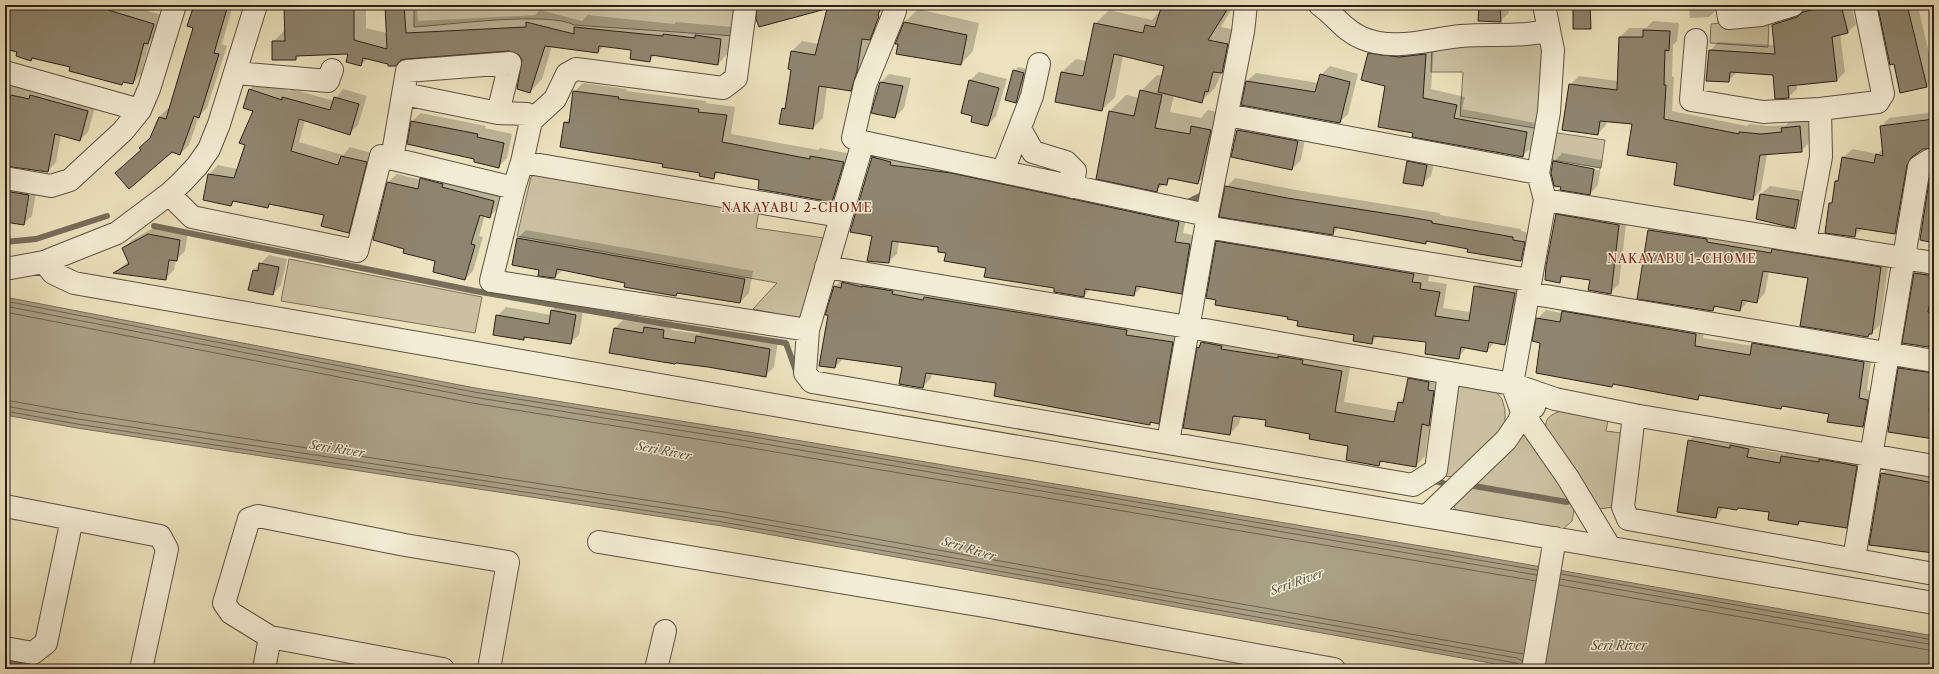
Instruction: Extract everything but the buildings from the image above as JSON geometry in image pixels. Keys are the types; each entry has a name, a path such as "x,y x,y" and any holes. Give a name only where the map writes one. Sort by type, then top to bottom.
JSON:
{"street":[{"path":"5,178 51,186 70,180 123,131 140,110 150,89 174,5"},
{"path":"5,267 11,268 44,262 117,233 169,194 197,166 209,149 219,124 256,5"},
{"path":"744,5 745,10 736,78 723,88 576,69 567,74 555,99 531,121 522,162 491,281 808,330"},
{"path":"1168,442 1206,221 1227,115 1246,47 1246,5"},
{"path":"1320,5 1330,12 1347,30 1362,38 1377,43 1414,43 1462,36 1536,34 1549,30"},
{"path":"1544,5 1553,50 1549,112 1538,173 1545,200 1512,384 1522,412 1568,478 1609,546"},
{"path":"1727,5 1729,18 1761,15 1790,6"},
{"path":"1696,40 1691,100 1763,112 1863,108 1878,102 1883,94 1865,5"},
{"path":"895,11 865,85 853,138 863,142 1072,187 1206,221 1529,287 1775,331 1888,354 1934,361"},
{"path":"392,159 407,71 510,63 498,112"},
{"path":"1003,172 1032,96 1039,64"},
{"path":"5,72 140,110"},
{"path":"235,73 328,82"},
{"path":"404,94 498,112 526,114 531,121"},
{"path":"1805,242 1821,157 1820,110"},
{"path":"1227,115 1538,173"},
{"path":"1020,129 1033,152 1066,162 1075,171 1072,187"},
{"path":"863,142 840,216 808,330 805,374 812,382 1413,485 1436,470 1449,373"},
{"path":"169,194 192,217 357,251 381,156 514,188"},
{"path":"1855,554 1919,167 1930,160 1934,160"},
{"path":"522,162 840,216"},
{"path":"1545,200 1629,208 1805,242 1934,264"},
{"path":"44,262 53,273 74,283 814,412 1427,516 1554,544 1609,546 1934,603"},
{"path":"826,267 1188,327 1383,365 1449,373 1512,384 1555,399 1634,415 1934,466"},
{"path":"1522,412 1555,399"},
{"path":"1427,516 1506,440 1519,421 1522,412"},
{"path":"1634,415 1623,507 1628,519 1855,554 1934,574"},
{"path":"5,506 160,536 167,549 141,669"},
{"path":"443,669 270,637 231,613 224,603 249,519 258,516 405,546 508,562 489,669"},
{"path":"5,648 33,653 46,643 72,519"},
{"path":"599,542 990,607 1334,669"},
{"path":"1533,669 1554,544"},
{"path":"656,669 665,631"},
{"path":"264,669 270,637"}],"shaded area":[{"path":"414,5 733,5 734,36 574,25 561,21 543,19 497,20 414,27"},
{"path":"1769,18 1768,47 1710,43 1711,24"},
{"path":"1545,36 1541,129 1460,116 1463,72 1431,72 1432,44"},
{"path":"1551,132 1605,140 1601,168 1546,159"},
{"path":"536,174 759,211 756,228 824,238 802,319 753,309 777,283 517,236 531,177"},
{"path":"289,259 482,297 475,333 281,301"},
{"path":"1461,382 1495,391 1502,399 1505,410 1505,424 1498,437 1453,477 1441,476 1455,387"},
{"path":"1561,411 1608,420 1606,431 1621,433 1615,507 1599,509 1546,428 1547,419"},
{"path":"1523,434 1533,442 1560,483 1574,510 1572,521 1562,530 1457,512 1454,506 1455,501"}],"water":[{"name":"Seri River","path":"5,297 475,388 743,431 1462,553 1934,636 1934,669 1524,669 722,526 77,428 5,415"}],"waterway":[{"path":"1186,203 1200,196"},
{"path":"5,242 36,239 107,216"},
{"path":"154,226 475,291 671,325 786,343 796,371"},
{"path":"1434,481 1443,483"},
{"path":"1474,486 1567,502"},
{"path":"6,669 8,663 42,669"}],"district":[{"name":"NAKAYABU 2-CHOME","path":"797,208"},
{"name":"NAKAYABU 1-CHOME","path":"1682,259"}]}
